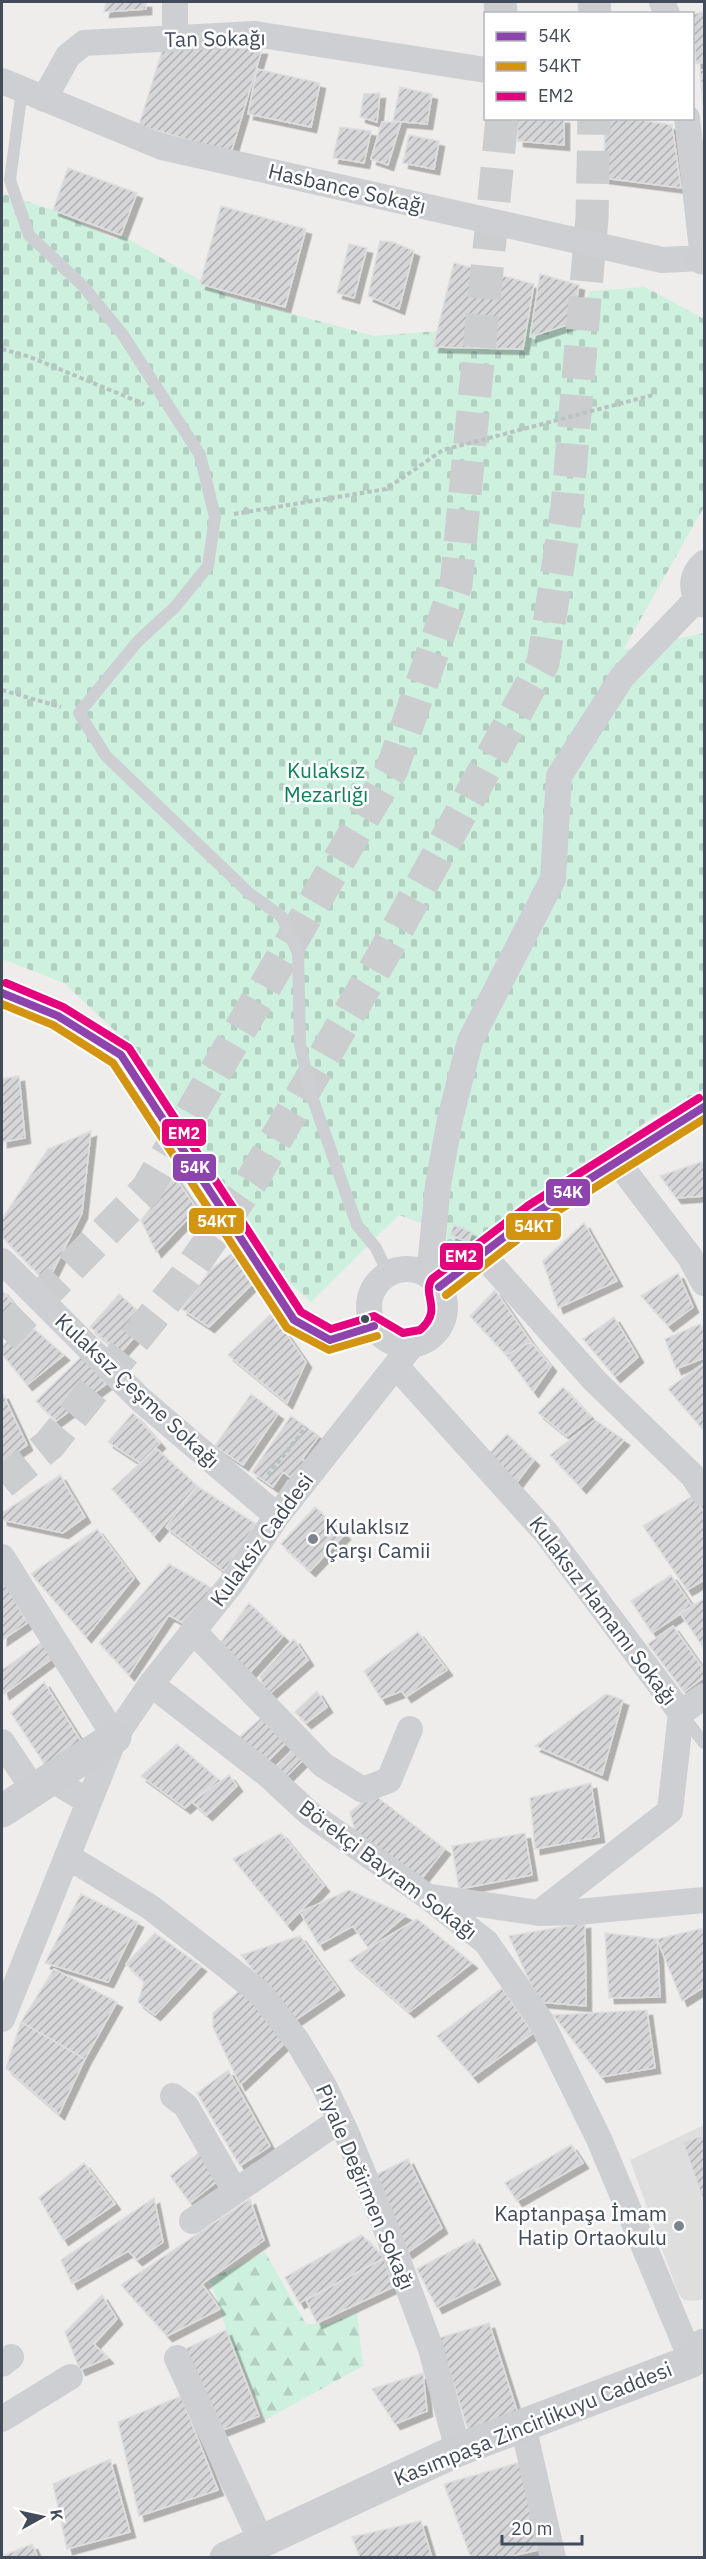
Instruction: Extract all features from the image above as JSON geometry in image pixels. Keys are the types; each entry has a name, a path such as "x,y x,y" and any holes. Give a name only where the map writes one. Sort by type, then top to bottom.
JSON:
{"street":[{"path":"175,2 175,39"},
{"name":"Tan Sokağı","path":"22,90 84,43 255,33 484,70"},
{"name":"Hasbance Sokağı","path":"22,90 162,147 662,260 704,258"},
{"path":"693,122 704,258"},
{"path":"434,1282 438,1185 450,1119 470,1041 553,879 559,776 622,677 701,602 693,591 694,577 705,563"},
{"path":"2,993 58,1016 121,1055 294,1320 330,1340 374,1326"},
{"path":"434,1282 615,1160 705,1107"},
{"path":"615,1160 690,1257 705,1283"},
{"path":"480,1252 595,1381 693,1476 705,1493"},
{"name":"Kulaksız Çeşme Sokağı","path":"2,1262 140,1399 277,1516"},
{"path":"409,1269 420,1271 434,1282 444,1298 444,1311 441,1323 434,1333 412,1345 390,1341 381,1335 369,1314 369,1302 379,1280 388,1273 409,1269"},
{"name":"Kulaksiz Caddesi","path":"2,2019 115,1737 151,1684 231,1584 277,1516 412,1345"},
{"name":"Kulaksız Hamamı Sokağı","path":"396,1366 547,1534 681,1713 670,1811 539,1913"},
{"path":"2,1557 115,1737 2,1811"},
{"path":"193,1631 323,1766 363,1790 389,1780 410,1729"},
{"name":"Börekçi Bayram Sokağı","path":"151,1684 268,1775 309,1813 428,1897 486,1942 541,2021 599,2139 698,2353"},
{"path":"681,1713 705,1696"},
{"path":"2,1742 43,1785 89,1802"},
{"name":"Piyale Değirmen Sokağı","path":"68,1856 150,1907 261,1994 298,2042 324,2086 385,2226 431,2349 458,2450"},
{"path":"428,1897 539,1913 577,1912 705,1900"},
{"path":"173,2096 186,2106 235,2191"},
{"path":"192,2221 340,2120"},
{"name":"Kasımpaşa Zincirlikuyu Caddesi","path":"226,2558 458,2450 698,2353"},
{"path":"177,2358 261,2541"},
{"path":"2,2418 70,2377"},
{"path":"523,2425 553,2558"}],"lane":[{"path":"22,90 10,180 29,235 83,286 123,336 165,399 200,455 215,517 207,566 175,607 138,641 79,713 106,756 249,893 282,917 298,953 300,1044 310,1091 357,1225 376,1248 388,1273"},
{"path":"681,1713 705,1743"}],"path":[{"path":"2,349 30,357 142,404 165,399"},
{"path":"215,517 386,489 443,450 653,396"},
{"path":"2,690 79,713"},
{"path":"252,1495 306,1427"}],"shaded area":[{"name":"Kaptanpaşa İmam Hatip Ortaokulu","path":"704,2125 704,2299 694,2301 684,2300 678,2293 630,2160"}],"green space":[{"name":"Kulaksız Mezarlığı","path":"2,193 53,210 116,240 121,235 230,297 374,336 501,326 584,309 590,291 645,287 704,319 704,507 623,650 704,633 704,1089 646,1122 474,1246 448,1253 436,1247 421,1223 399,1215 311,1302 272,1267 163,1090 130,1045 64,983 2,959"},
{"path":"265,2252 306,2324 328,2324 357,2313 363,2366 265,2420 228,2335 210,2279"}],"building":[{"path":"106,2 146,2 146,9 104,12"},
{"path":"704,11 704,62 696,64 694,40 694,14"},
{"path":"164,45 262,49 231,153 139,125"},
{"path":"257,69 320,83 311,127 248,114"},
{"path":"700,70 704,70 703,105"},
{"path":"400,87 432,94 427,124 393,121"},
{"path":"380,93 377,122 360,117 364,94"},
{"path":"517,120 564,120 564,145 518,141"},
{"path":"605,120 641,120 672,125 681,188 604,178"},
{"path":"382,122 401,122 388,165 371,159"},
{"path":"340,127 371,131 364,163 333,158"},
{"path":"409,135 439,141 434,169 403,163"},
{"path":"68,168 137,193 121,235 53,210"},
{"path":"221,206 306,229 285,307 200,284"},
{"path":"380,241 393,242 414,251 399,309 368,296"},
{"path":"349,244 367,248 354,298 337,293"},
{"path":"454,263 534,284 523,349 433,347"},
{"path":"540,274 579,285 573,323 530,337"},
{"path":"19,1076 25,1138 2,1142 2,1079"},
{"path":"91,1131 82,1213 47,1283 2,1237 2,1219 48,1149"},
{"path":"704,1161 704,1196 676,1198 660,1176"},
{"path":"175,1177 197,1209 156,1252 141,1220"},
{"path":"584,1223 617,1281 558,1308 543,1261"},
{"path":"454,1225 472,1232 468,1242 450,1235"},
{"path":"236,1250 254,1282 209,1327 182,1309 210,1270"},
{"path":"678,1273 693,1307 668,1326 641,1296"},
{"path":"2,1290 21,1313 2,1340"},
{"path":"495,1290 531,1342 506,1355 470,1316"},
{"path":"119,1294 149,1321 120,1353 90,1327"},
{"path":"272,1313 306,1362 287,1403 228,1355"},
{"path":"614,1317 638,1357 615,1377 583,1339"},
{"path":"26,1322 64,1355 27,1385 2,1354 2,1347"},
{"path":"700,1324 704,1330 704,1358 676,1369 665,1339"},
{"path":"531,1342 551,1366 533,1392 506,1355"},
{"path":"83,1355 106,1384 56,1421 36,1401"},
{"path":"704,1363 704,1431 668,1389"},
{"path":"563,1387 591,1417 567,1436 538,1413"},
{"path":"2,1394 27,1445 2,1462"},
{"path":"251,1394 278,1414 243,1465 215,1446"},
{"path":"133,1413 160,1443 140,1463 108,1442"},
{"path":"291,1416 319,1436 302,1459 306,1462 294,1480 283,1472 273,1487 252,1472"},
{"path":"595,1420 624,1440 581,1488 550,1455"},
{"path":"507,1434 534,1460 513,1487 486,1457"},
{"path":"156,1448 197,1486 154,1536 112,1489"},
{"path":"60,1475 85,1517 63,1533 2,1520 2,1513"},
{"path":"197,1486 256,1524 224,1571 166,1527"},
{"path":"694,1495 704,1513 704,1580 687,1590 643,1526"},
{"name":"Kulaklsız Çarşı Camii","path":"315,1507 345,1534 310,1571 281,1544"},
{"path":"97,1529 134,1578 86,1637 31,1574"},
{"path":"169,1564 212,1588 186,1625 169,1615 129,1675 99,1643"},
{"path":"671,1575 692,1606 652,1633 631,1601"},
{"path":"2,1577 27,1623 2,1640"},
{"path":"704,1599 704,1649 680,1613"},
{"path":"249,1603 283,1636 242,1681 218,1646"},
{"path":"673,1626 704,1670 704,1677 684,1692 648,1644"},
{"path":"418,1632 447,1670 406,1697 402,1691 381,1699 364,1671"},
{"path":"294,1639 308,1660 266,1697 260,1676"},
{"path":"42,1642 57,1655 4,1694 2,1670"},
{"path":"44,1682 83,1744 47,1768 11,1713"},
{"path":"317,1691 327,1707 306,1723 295,1712"},
{"path":"606,1694 623,1700 602,1775 535,1746"},
{"path":"261,1718 291,1738 263,1766 235,1741"},
{"path":"177,1744 218,1779 185,1808 141,1776"},
{"path":"294,1749 304,1759 280,1783 274,1769"},
{"path":"229,1775 237,1786 207,1815 192,1802"},
{"path":"591,1783 599,1837 535,1849 530,1798"},
{"path":"373,1794 445,1849 418,1883 356,1836 350,1812"},
{"path":"281,1833 324,1886 287,1925 233,1859"},
{"path":"525,1833 532,1875 459,1889 452,1846"},
{"path":"349,1890 406,1915 368,1948 353,1926 319,1945 300,1912"},
{"path":"81,1894 138,1922 108,1982 45,1963"},
{"path":"417,1919 472,1963 409,2012 349,1960"},
{"path":"585,1923 586,2006 539,2002 509,1936"},
{"path":"704,1928 704,1987 682,2001 657,1939"},
{"path":"155,1933 201,1966 155,2015 138,2002 144,1982 126,1964"},
{"path":"605,1933 657,1939 660,1997 609,1998"},
{"path":"300,1936 339,1990 294,2021 241,1955"},
{"path":"54,1969 117,2002 85,2059 21,2022"},
{"path":"243,1988 287,2041 240,2085 213,2027 213,2013"},
{"path":"502,1988 533,2033 473,2077 437,2036"},
{"path":"647,2010 655,2068 601,2077 553,2015"},
{"path":"21,2022 85,2059 59,2114 6,2068"},
{"path":"228,2070 270,2146 240,2166 197,2093"},
{"path":"704,2135 704,2203 683,2142"},
{"path":"571,2145 583,2163 517,2201 505,2183"},
{"path":"201,2151 221,2178 190,2203 170,2176"},
{"path":"408,2159 442,2228 407,2253 369,2178"},
{"path":"84,2163 115,2204 63,2240 39,2198"},
{"path":"154,2198 163,2242 137,2260 128,2251 72,2284 61,2260"},
{"path":"250,2199 264,2240 202,2284 220,2309 167,2336 121,2285"},
{"path":"362,2235 384,2258 299,2303 285,2277"},
{"path":"474,2239 495,2279 437,2308 417,2269"},
{"path":"384,2258 393,2287 317,2323 306,2300"},
{"path":"102,2295 117,2319 94,2344 108,2358 80,2370 65,2332"},
{"path":"489,2323 519,2417 469,2433 439,2338"},
{"path":"226,2330 259,2416 218,2432 181,2351"},
{"path":"423,2373 427,2411 395,2424 372,2389"},
{"path":"181,2396 218,2490 139,2516 118,2422"},
{"path":"110,2459 130,2532 67,2549 53,2484"},
{"path":"521,2462 538,2550 503,2558 471,2558 444,2484"},
{"path":"421,2521 432,2558 360,2558 352,2537"},
{"path":"32,2544 38,2558 2,2558 2,2556"}],"tunnel":[{"path":"500,2 501,12"},
{"path":"594,2 595,12"},
{"path":"2,1337 147,1189 392,769 456,585 502,120"},
{"path":"2,1483 49,1445 185,1277 251,1182 382,957 543,663 567,507 592,218 594,120"}],"transit line":[{"name":"EM2","path":"6,983 63,1007 129,1048 301,1312 331,1329 374,1316 403,1333 420,1330 430,1315 429,1285 432,1279 529,1205 699,1098"},
{"name":"54K","path":"2,993 58,1016 121,1055 294,1320 330,1340 374,1326"},
{"name":"54KT","path":"2,1004 53,1025 113,1063 287,1328 329,1350 377,1336"},
{"name":"54K","path":"439,1287 534,1214 704,1107"},
{"name":"54KT","path":"446,1295 540,1222 704,1119"}],"place":[{"name":"Kulaklsız Çarşı Camii","path":"313,1539"},
{"name":"Kaptanpaşa İmam Hatip Ortaokulu","path":"679,2226"}]}
